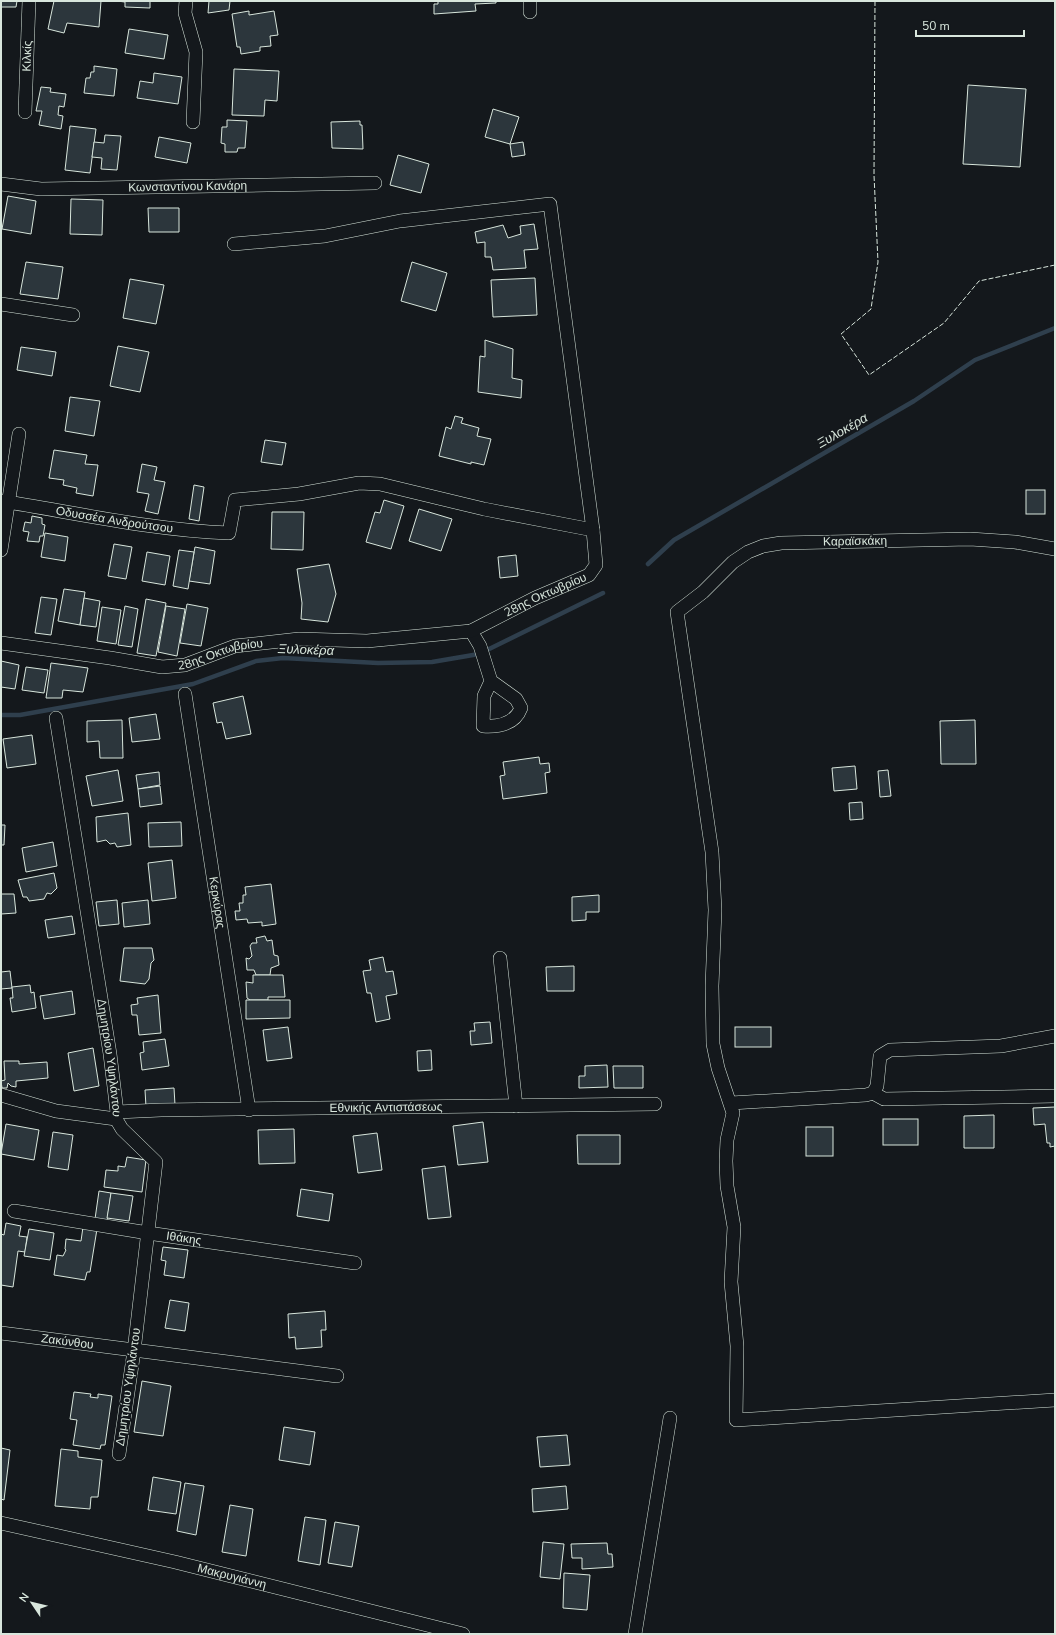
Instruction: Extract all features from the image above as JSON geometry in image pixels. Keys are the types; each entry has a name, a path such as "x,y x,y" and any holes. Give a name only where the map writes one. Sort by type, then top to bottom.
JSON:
{"street":[{"name":"Κιλκίς","path":"25,112 29,1"},
{"path":"186,1 185,14 196,52 193,122"},
{"name":"Κωνσταντίνου Κανάρη","path":"1,184 41,189 376,183"},
{"path":"234,244 325,236 400,221 550,204 593,530"},
{"path":"1,304 73,314"},
{"path":"1,550 4,502 19,434"},
{"name":"Οδυσσέα Ανδρούτσου","path":"4,502 163,527 229,533 236,500 299,494 359,483 380,484 484,509 593,530"},
{"name":"28ης Οκτωβρίου","path":"1,643 110,658 162,668 185,665 235,646 299,638 367,641 471,631 535,598 585,578 593,570 596,559 593,530"},
{"name":"Καραϊσκάκη","path":"731,1103 718,1068 713,1044 712,986 715,910 712,852 677,612 703,592 733,562 748,552 763,546 781,543 970,539 1015,542 1055,549"},
{"path":"471,631 480,646 486,661 491,681"},
{"name":"Κερκύρας","path":"185,694 249,1110"},
{"name":"Δημητρίου Υψηλάντου","path":"56,718 110,1054 117,1116 122,1129 156,1162 134,1351 118,1454"},
{"path":"500,958 516,1106"},
{"path":"1055,1036 1001,1046 890,1050 880,1056 877,1086 873,1093 866,1095 731,1103 732,1113 727,1140 726,1162 734,1227 731,1282 737,1346 736,1420 1055,1400"},
{"path":"873,1093 884,1099 1055,1096"},
{"name":"Εθνικής Αντιστάσεως","path":"1,1095 56,1110 117,1116 161,1110 655,1104"},
{"name":"Ιθάκης","path":"14,1211 148,1233 355,1262"},
{"name":"Ζακύνθου","path":"1,1333 337,1376"},
{"path":"635,1634 670,1418"},
{"name":"Μακρυγιάννη","path":"1,1523 174,1562 463,1634"}],"building":[{"path":"1,1 17,1 16,7 1,7"},
{"path":"54,1 101,1 99,27 67,23 64,33 48,29"},
{"path":"117,1 150,1 150,8 125,7 125,2"},
{"path":"209,1 230,1 229,10 208,13"},
{"path":"438,1 496,1 496,3 475,4 476,11 434,14 434,4 438,4"},
{"path":"249,11 249,15 274,11 278,35 270,36 271,46 260,47 260,51 241,54 240,47 237,47 232,14"},
{"path":"129,29 168,35 164,59 125,53"},
{"path":"94,66 117,69 114,96 84,93 86,78 90,78 91,72 94,72"},
{"path":"234,69 279,71 277,101 265,100 264,116 232,115"},
{"path":"154,73 182,77 178,104 137,98 140,81 153,83"},
{"path":"968,85 1026,89 1020,167 963,164"},
{"path":"41,87 51,88 50,92 66,94 64,107 59,106 58,115 63,116 61,129 39,125 42,111 36,111"},
{"path":"493,109 519,117 510,144 485,137"},
{"path":"227,120 247,121 245,148 238,148 237,152 225,152 225,144 221,143 222,127 227,127"},
{"path":"360,121 360,125 362,125 363,149 332,148 331,122"},
{"path":"70,126 96,129 90,173 65,170"},
{"path":"105,135 121,136 117,170 101,169 102,158 92,157 94,142 104,143"},
{"path":"159,137 191,143 187,163 155,157"},
{"path":"523,142 525,155 512,157 510,144"},
{"path":"398,155 429,164 421,193 390,185"},
{"path":"8,196 36,201 31,234 2,229"},
{"path":"71,199 103,200 102,235 70,234"},
{"path":"148,208 179,208 179,232 149,232"},
{"path":"534,224 538,249 524,250 526,268 493,270 491,257 485,257 485,242 477,243 475,232 503,225 508,238 521,234 520,226"},
{"path":"26,262 63,267 58,299 20,294"},
{"path":"412,262 447,273 436,311 401,301"},
{"path":"535,278 537,315 493,317 491,280"},
{"path":"130,279 164,285 156,324 123,318"},
{"path":"485,340 513,349 512,378 522,380 521,398 478,392 480,356 485,357"},
{"path":"118,346 149,352 140,392 110,386"},
{"path":"21,347 56,352 52,376 17,370"},
{"path":"70,397 100,401 94,436 65,431"},
{"path":"455,416 463,418 461,423 479,428 477,436 491,439 484,465 471,462 471,464 439,456 446,427 451,429"},
{"path":"265,440 286,443 282,465 261,462"},
{"path":"54,450 87,455 85,464 98,465 93,496 76,493 77,488 63,485 64,480 49,478"},
{"path":"142,464 157,467 154,480 165,482 158,514 145,511 149,494 137,492"},
{"path":"194,485 204,487 199,521 189,519"},
{"path":"1026,490 1045,490 1045,514 1026,514"},
{"path":"384,500 404,506 391,549 366,542 375,512 380,513"},
{"path":"419,509 452,519 441,551 409,541"},
{"path":"272,512 304,512 303,550 271,549"},
{"path":"32,516 42,518 42,524 45,525 43,536 40,536 39,542 27,541 29,532 23,531 25,522 31,523"},
{"path":"45,533 68,537 65,561 41,557"},
{"path":"114,544 132,547 126,579 108,576"},
{"path":"195,547 215,551 210,584 189,581"},
{"path":"179,550 194,552 188,589 173,586"},
{"path":"147,552 170,556 165,585 142,581"},
{"path":"516,555 518,576 500,578 498,557"},
{"path":"329,564 336,594 328,622 301,619 302,603 297,569"},
{"path":"64,589 85,592 80,625 58,621"},
{"path":"41,597 57,599 51,635 35,633"},
{"path":"84,598 100,601 96,627 80,625"},
{"path":"146,599 166,603 156,656 137,653"},
{"path":"187,604 208,608 201,646 180,643"},
{"path":"125,606 138,609 132,647 118,645"},
{"path":"166,606 185,609 177,656 158,652"},
{"path":"102,607 121,610 116,644 97,641"},
{"path":"1,661 19,665 15,689 1,687"},
{"path":"51,663 88,668 83,692 63,690 62,698 46,698"},
{"path":"26,667 48,670 44,693 22,690"},
{"path":"243,696 251,734 226,739 222,722 217,723 213,703"},
{"path":"156,714 160,739 132,742 129,718"},
{"path":"122,720 123,758 100,758 99,741 87,742 87,721"},
{"path":"975,720 976,764 941,764 940,721"},
{"path":"32,735 36,764 7,768 3,739"},
{"path":"539,757 540,764 549,763 550,772 545,773 547,793 503,799 500,776 505,775 503,762"},
{"path":"855,766 857,789 834,791 832,768"},
{"path":"118,770 123,801 92,806 86,776"},
{"path":"888,770 891,796 880,797 878,771"},
{"path":"159,772 160,785 138,789 136,775"},
{"path":"160,786 162,804 140,807 138,789"},
{"path":"862,802 863,819 850,820 849,803"},
{"path":"128,813 131,845 117,847 115,843 110,844 106,840 97,842 96,817"},
{"path":"181,822 182,846 149,847 148,823"},
{"path":"1,825 5,825 4,845 1,845"},
{"path":"53,842 57,866 26,872 22,848"},
{"path":"172,860 176,898 152,901 148,863"},
{"path":"54,873 57,888 51,894 47,893 44,899 29,901 27,897 23,897 18,880"},
{"path":"271,884 276,924 262,926 262,922 248,923 247,919 236,920 235,911 240,911 239,903 243,903 243,895 246,895 245,887"},
{"path":"1,894 14,894 16,913 1,914"},
{"path":"599,895 599,912 586,912 586,920 572,921 572,897"},
{"path":"117,900 119,924 99,926 96,902"},
{"path":"148,900 150,924 124,927 122,903"},
{"path":"72,916 75,934 48,938 45,920"},
{"path":"265,936 267,941 272,940 274,955 278,956 279,965 271,968 270,975 256,975 254,970 247,970 246,958 249,959 252,956 250,946 252,943 257,943 256,938"},
{"path":"124,948 152,948 154,960 151,963 149,979 145,984 120,981"},
{"path":"383,957 386,972 393,971 397,994 386,996 390,1019 376,1022 371,993 367,993 363,971 371,970 369,960"},
{"path":"574,966 574,991 547,991 546,967"},
{"path":"10,971 12,988 1,989 1,972"},
{"path":"253,975 283,975 285,997 268,997 268,1000 250,1000 247,998 246,982 253,983"},
{"path":"30,985 31,993 34,992 36,1008 12,1012 10,998 13,998 12,987"},
{"path":"72,991 75,1014 44,1019 40,996"},
{"path":"158,995 161,1033 139,1035 137,1015 132,1015 131,1005 138,1004 137,998"},
{"path":"246,1000 290,1000 290,1018 246,1019"},
{"path":"490,1022 492,1043 471,1045 470,1031 475,1031 474,1023"},
{"path":"288,1027 292,1058 267,1061 263,1030"},
{"path":"735,1027 771,1027 771,1047 735,1047"},
{"path":"165,1039 169,1066 142,1070 140,1053 144,1052 143,1042"},
{"path":"93,1048 99,1086 74,1091 68,1053"},
{"path":"431,1050 432,1070 418,1071 417,1051"},
{"path":"4,1061 19,1061 19,1064 47,1062 48,1078 16,1081 16,1087 11,1086 8,1083 7,1088 2,1088 1,1081 5,1080"},
{"path":"607,1065 608,1087 579,1088 579,1076 585,1076 585,1066"},
{"path":"613,1066 643,1066 643,1088 614,1088"},
{"path":"174,1088 175,1105 146,1107 145,1090"},
{"path":"1055,1107 1055,1146 1050,1147 1050,1143 1047,1143 1045,1124 1034,1125 1033,1108"},
{"path":"994,1115 994,1148 964,1148 964,1116"},
{"path":"883,1119 918,1119 918,1145 883,1145"},
{"path":"483,1122 488,1162 458,1165 453,1126"},
{"path":"6,1124 39,1130 34,1160 1,1154"},
{"path":"806,1127 833,1127 833,1156 806,1156"},
{"path":"294,1129 295,1163 259,1164 258,1130"},
{"path":"53,1132 73,1135 68,1170 48,1167"},
{"path":"377,1133 382,1170 358,1173 353,1136"},
{"path":"577,1135 620,1135 620,1164 578,1164"},
{"path":"127,1157 146,1160 142,1192 104,1187 106,1170 118,1171 118,1166 125,1167"},
{"path":"445,1166 451,1217 428,1219 422,1169"},
{"path":"301,1189 333,1194 329,1221 297,1216"},
{"path":"99,1191 111,1193 107,1221 95,1219"},
{"path":"111,1193 133,1196 129,1221 107,1218"},
{"path":"6,1223 21,1226 19,1236 27,1237 25,1252 18,1251 13,1287 1,1285 1,1234 4,1235"},
{"path":"83,1227 97,1229 90,1272 87,1272 85,1280 54,1275 57,1255 63,1256 66,1250 66,1239 81,1241"},
{"path":"29,1229 54,1233 50,1260 24,1256"},
{"path":"163,1247 188,1250 184,1278 164,1275 166,1261 161,1260"},
{"path":"170,1300 189,1303 185,1331 165,1328"},
{"path":"325,1311 326,1330 321,1330 322,1347 296,1349 295,1337 289,1338 288,1314"},
{"path":"142,1381 171,1386 163,1436 134,1432"},
{"path":"74,1392 91,1394 90,1397 98,1398 98,1394 112,1396 105,1445 101,1445 100,1449 73,1445 77,1420 70,1419"},
{"path":"284,1427 315,1432 310,1465 279,1460"},
{"path":"567,1435 570,1465 540,1467 537,1437"},
{"path":"1,1448 10,1450 4,1500 1,1499"},
{"path":"61,1449 78,1451 78,1457 102,1460 98,1497 91,1497 90,1509 55,1506"},
{"path":"153,1477 181,1482 176,1514 148,1510"},
{"path":"185,1483 204,1486 196,1535 177,1531"},
{"path":"566,1486 568,1509 533,1512 532,1489"},
{"path":"230,1505 253,1509 246,1556 222,1552"},
{"path":"305,1517 326,1520 320,1565 298,1561"},
{"path":"335,1522 359,1526 352,1567 328,1563"},
{"path":"543,1542 564,1544 560,1579 540,1577"},
{"path":"607,1543 608,1554 612,1554 613,1567 582,1569 582,1558 572,1558 571,1544"},
{"path":"564,1573 590,1575 587,1610 563,1608"}],"waterway":[{"name":"Ξυλοκέρα","path":"648,564 674,540 914,401 975,360 1055,328"},
{"name":"Ξυλοκέρα","path":"1,715 20,715 193,684 256,661 283,658 378,663 432,662 479,654 603,593"}],"fence":[{"path":"875,1 874,175 878,262 871,309 841,334 869,375 944,323 979,281 1055,265"}]}
